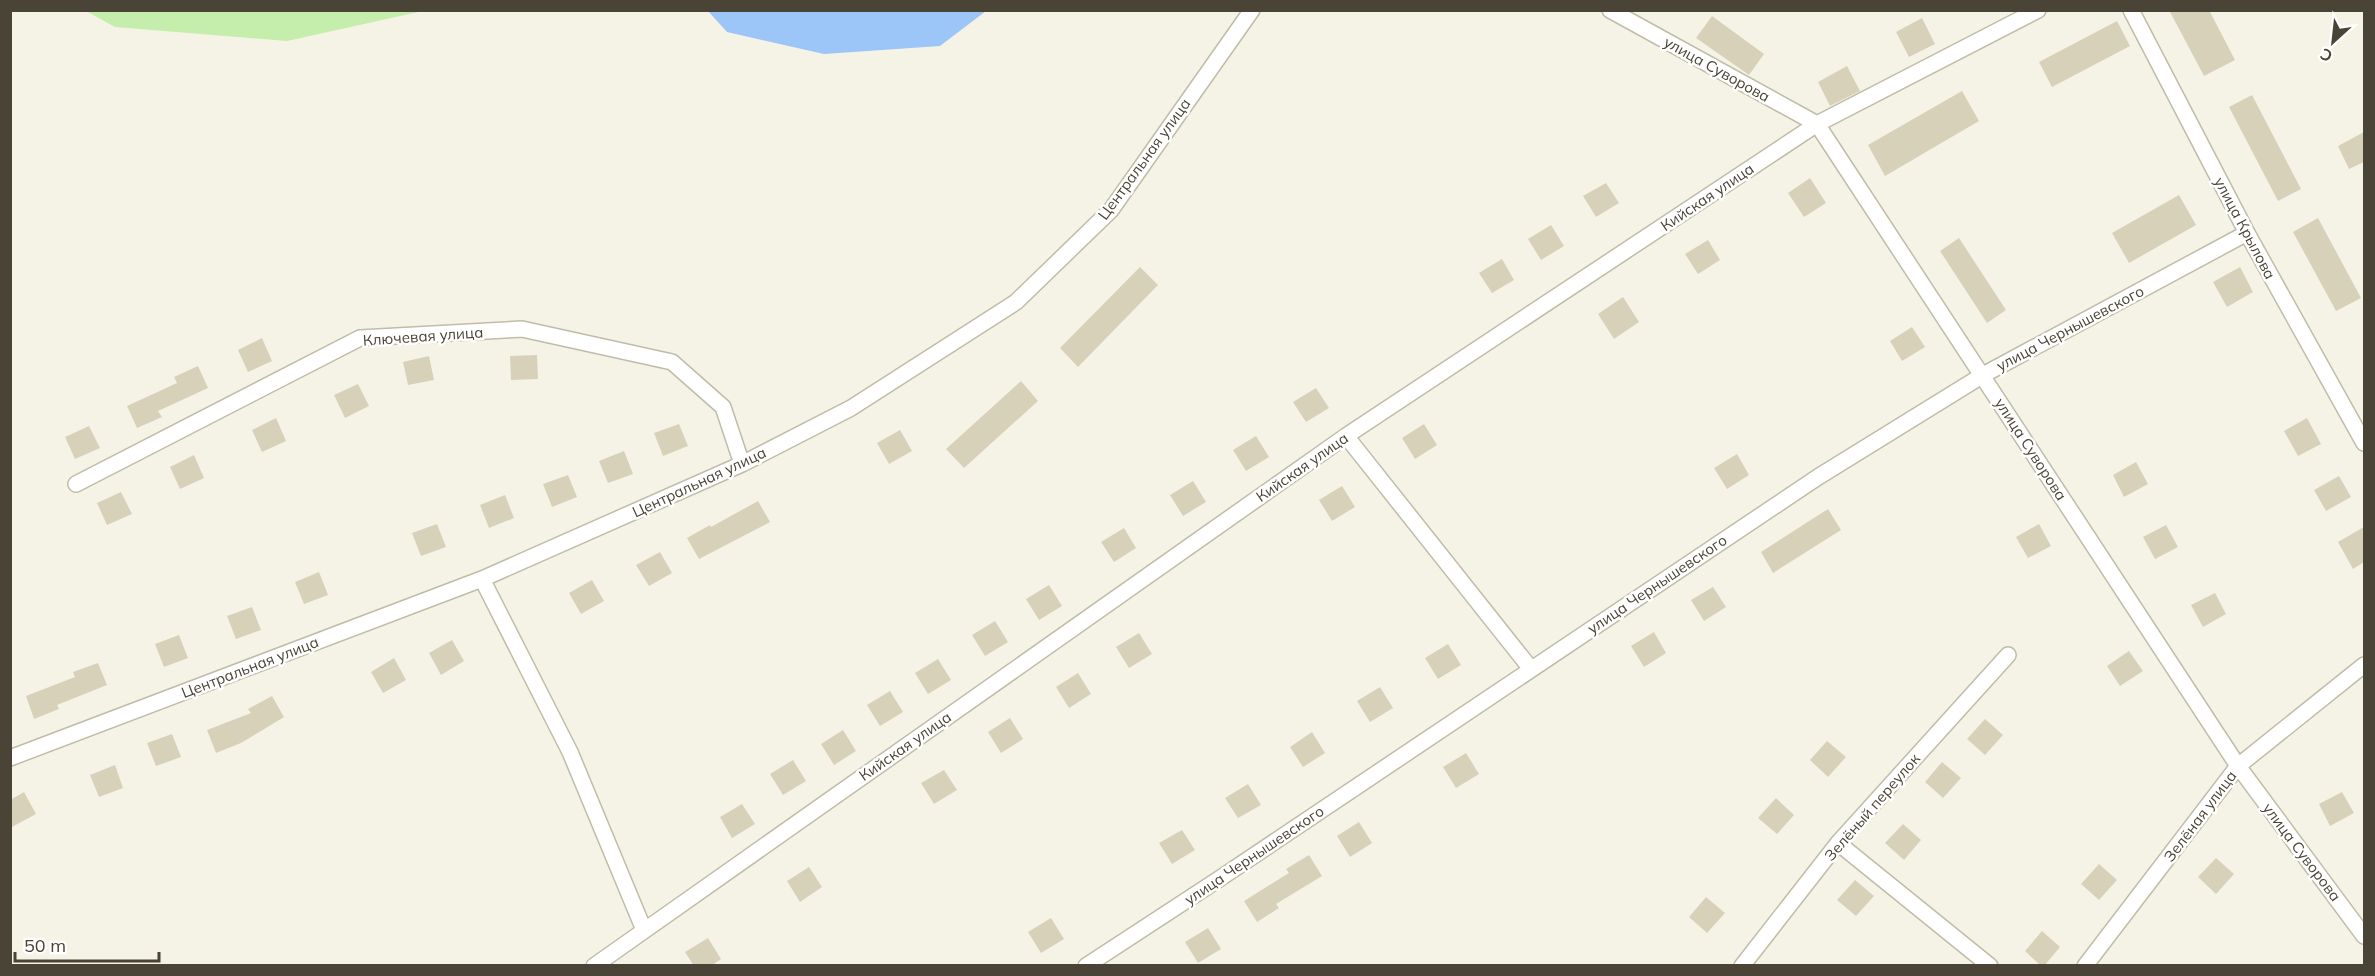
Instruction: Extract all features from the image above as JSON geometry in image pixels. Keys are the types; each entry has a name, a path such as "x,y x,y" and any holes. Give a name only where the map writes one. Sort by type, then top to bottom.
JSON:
{"street":[{"name":"Центральная улица","path":"10,758 482,579 742,464 851,408 1016,302 1111,210 1252,10"},
{"name":"улица Суворова","path":"1610,10 1817,124 2238,766 2364,936"},
{"name":"Кийская улица","path":"594,966 1346,436 1817,124 2038,10"},
{"name":"улица Крылова","path":"2131,10 2247,233 2364,443"},
{"name":"улица Чернышевского","path":"1086,966 1220,879 1818,477 1983,375 2247,233"},
{"name":"Ключевая улица","path":"76,484 360,338 522,329 672,362 723,407 742,464"},
{"path":"1346,436 1531,669"},
{"path":"482,579 570,752 644,930"},
{"name":"Зелёный переулок","path":"1742,966 1838,843 2008,654"},
{"name":"Зелёная улица","path":"2085,966 2238,766 2364,665"},
{"path":"1838,843 1990,966"}],"green space":[{"path":"86,11 423,11 287,41 115,27"}],"water":[{"path":"708,11 986,11 940,46 824,54 727,32"}],"building":[{"path":"2169,10 2209,10 2235,60 2204,76"},
{"path":"1712,16 1764,54 1749,75 1696,38"},
{"path":"1922,18 1935,44 1909,57 1896,32"},
{"path":"2117,21 2130,46 2052,87 2039,62"},
{"path":"1847,66 1860,91 1830,106 1818,82"},
{"path":"1962,91 1979,121 1885,176 1868,145"},
{"path":"2252,95 2301,189 2278,201 2229,107"},
{"path":"2364,132 2364,162 2349,169 2338,146"},
{"path":"1810,178 1826,203 1804,217 1788,193"},
{"path":"1606,183 1619,203 1596,217 1583,196"},
{"path":"2179,195 2196,225 2129,263 2112,233"},
{"path":"2318,218 2361,298 2336,311 2293,232"},
{"path":"1551,225 1564,246 1541,260 1528,239"},
{"path":"1959,238 2006,310 1987,323 1940,251"},
{"path":"1708,240 1720,260 1698,274 1685,254"},
{"path":"1502,259 1514,280 1492,293 1479,273"},
{"path":"1140,267 1158,285 1078,367 1060,348"},
{"path":"2240,267 2253,292 2227,307 2213,282"},
{"path":"1623,297 1639,322 1614,339 1598,314"},
{"path":"1912,327 1925,347 1902,361 1890,341"},
{"path":"262,338 272,361 248,372 238,350"},
{"path":"537,355 538,379 511,380 510,356"},
{"path":"429,356 434,380 408,385 403,362"},
{"path":"198,366 208,388 158,411 162,417 137,428 127,406 177,383 174,377"},
{"path":"1021,381 1038,401 964,468 946,449"},
{"path":"358,384 369,406 345,418 334,395"},
{"path":"1316,388 1329,408 1306,422 1293,402"},
{"path":"276,418 286,441 262,452 252,430"},
{"path":"2307,418 2321,444 2298,456 2284,431"},
{"path":"679,424 688,446 663,456 654,433"},
{"path":"1424,424 1437,445 1415,459 1402,438"},
{"path":"89,426 100,448 75,459 65,437"},
{"path":"900,430 912,451 889,464 877,443"},
{"path":"1256,436 1269,457 1246,471 1233,450"},
{"path":"624,451 633,474 608,483 599,461"},
{"path":"1737,454 1749,475 1727,489 1714,468"},
{"path":"194,455 204,478 180,489 170,467"},
{"path":"2136,462 2148,484 2124,497 2113,475"},
{"path":"568,475 577,497 552,507 543,484"},
{"path":"2339,476 2351,497 2326,511 2314,490"},
{"path":"1193,481 1206,502 1183,516 1170,495"},
{"path":"1342,486 1355,507 1332,521 1319,500"},
{"path":"121,492 132,514 107,525 97,503"},
{"path":"505,495 514,518 489,528 480,505"},
{"path":"758,501 770,522 699,559 687,538"},
{"path":"1828,509 1841,530 1773,573 1761,552"},
{"path":"437,524 446,547 421,556 412,533"},
{"path":"2039,524 2051,546 2028,558 2016,537"},
{"path":"2166,525 2178,547 2155,559 2143,537"},
{"path":"2364,527 2364,562 2353,569 2338,542"},
{"path":"1124,528 1136,548 1114,562 1101,542"},
{"path":"660,552 672,573 649,586 636,565"},
{"path":"319,572 328,595 304,604 295,582"},
{"path":"592,580 604,601 581,614 569,593"},
{"path":"1049,585 1062,606 1039,620 1026,599"},
{"path":"1713,587 1726,607 1704,621 1691,600"},
{"path":"2215,593 2226,614 2203,627 2191,605"},
{"path":"252,607 261,630 236,639 227,616"},
{"path":"995,621 1008,642 985,656 972,635"},
{"path":"1654,632 1666,653 1644,667 1631,646"},
{"path":"1139,633 1152,654 1129,668 1116,647"},
{"path":"179,635 188,658 164,667 155,644"},
{"path":"452,640 464,661 441,675 429,653"},
{"path":"1448,644 1461,665 1438,679 1425,658"},
{"path":"2129,651 2143,671 2120,686 2107,666"},
{"path":"394,658 406,680 383,693 371,672"},
{"path":"938,659 951,680 928,694 915,673"},
{"path":"98,663 107,685 57,705 59,709 34,719 26,696 75,677 73,672"},
{"path":"1078,673 1091,694 1069,708 1056,687"},
{"path":"1380,687 1393,708 1370,722 1357,701"},
{"path":"890,691 903,712 880,726 867,705"},
{"path":"272,696 284,717 241,743 216,753 207,730 251,713 248,709"},
{"path":"1010,718 1023,739 1001,753 988,732"},
{"path":"1985,719 2003,735 1985,755 1967,739"},
{"path":"843,730 856,751 834,765 821,744"},
{"path":"1312,732 1325,753 1303,767 1290,747"},
{"path":"172,734 181,757 156,766 147,743"},
{"path":"1827,741 1846,757 1828,777 1810,760"},
{"path":"1466,753 1479,774 1456,788 1443,767"},
{"path":"793,760 806,781 783,795 770,774"},
{"path":"1942,762 1961,778 1943,798 1925,782"},
{"path":"115,765 123,788 99,797 90,775"},
{"path":"944,770 957,790 934,804 921,783"},
{"path":"1248,784 1261,805 1238,818 1225,798"},
{"path":"24,792 36,814 10,828 10,800"},
{"path":"2342,792 2354,813 2330,826 2319,804"},
{"path":"1776,798 1794,815 1777,834 1758,818"},
{"path":"742,804 755,824 732,838 720,817"},
{"path":"1359,822 1372,843 1350,857 1337,836"},
{"path":"1903,824 1921,840 1904,860 1885,843"},
{"path":"1182,830 1195,850 1172,864 1159,843"},
{"path":"1309,855 1322,876 1276,904 1279,908 1257,922 1244,901 1289,873 1286,869"},
{"path":"2216,858 2234,874 2216,894 2198,877"},
{"path":"2099,864 2117,880 2099,900 2081,884"},
{"path":"809,867 822,887 800,902 787,881"},
{"path":"1855,880 1874,896 1856,916 1837,900"},
{"path":"1706,897 1725,913 1707,933 1689,917"},
{"path":"1051,918 1064,939 1041,953 1028,932"},
{"path":"1208,928 1221,949 1198,963 1185,942"},
{"path":"2042,931 2060,947 2044,966 2041,966 2025,951"},
{"path":"708,938 721,959 711,966 694,966 685,952"}]}
